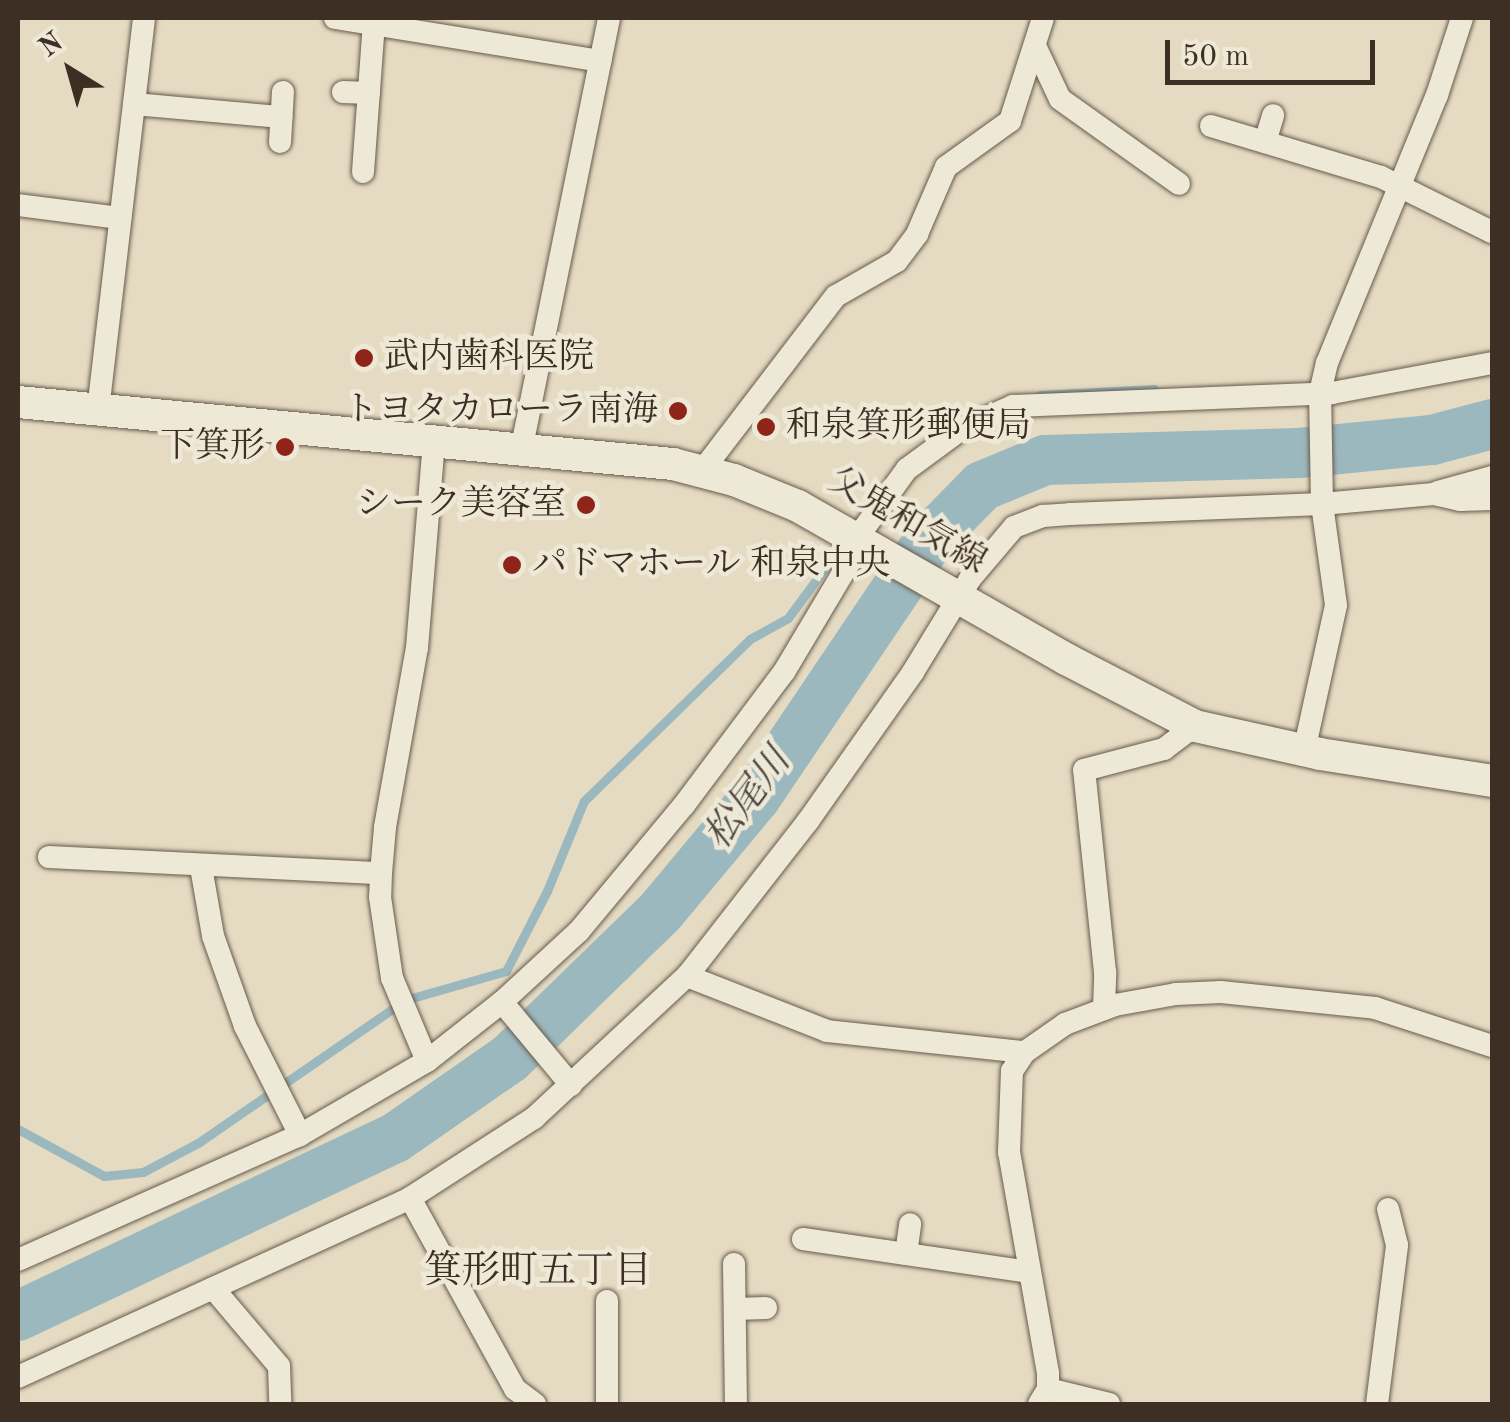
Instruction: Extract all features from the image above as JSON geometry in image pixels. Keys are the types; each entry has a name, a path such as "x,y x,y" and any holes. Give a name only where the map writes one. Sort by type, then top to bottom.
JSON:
{"main road":[{"name":"父鬼和気線","path":"18,402 674,464 702,471 798,506 1195,726 1304,751 1492,781"}],"street":[{"path":"98,410 144,18"},
{"path":"335,18 458,27 601,60"},
{"path":"521,451 608,18"},
{"path":"702,471 836,296 898,261 916,234 946,167 1010,121 1043,18"},
{"path":"1304,751 1336,606 1322,500 1319,397 1327,363 1437,95 1462,18"},
{"path":"362,172 374,22"},
{"path":"1036,48 1060,100 1179,184"},
{"path":"280,142 283,92"},
{"path":"343,92 369,93"},
{"path":"134,104 281,116"},
{"path":"1265,142 1273,115"},
{"path":"1211,126 1398,186 1492,232"},
{"path":"18,205 120,218"},
{"path":"18,1260 300,1135 427,1061 505,1005 578,932 684,805 784,672 907,469 964,428 1012,406 1319,397 1492,363"},
{"path":"427,1061 392,978 380,897 385,827 417,648 434,443"},
{"path":"18,1377 410,1198 534,1118 568,1081 687,976 818,806 913,672 954,594 1014,527 1043,516 1434,494 1492,477"},
{"path":"1434,494 1460,500 1492,499"},
{"path":"1104,1009 1105,972 1084,770 1164,749 1195,726"},
{"path":"49,857 201,866 280,865 381,873"},
{"path":"201,866 213,936 245,1026 300,1135"},
{"path":"687,976 827,1031 1025,1052"},
{"path":"1109,1404 1043,1397 1009,1152 1012,1071 1025,1052 1065,1024 1104,1009 1176,994 1288,996 1376,1008 1492,1046"},
{"path":"505,1005 568,1081"},
{"path":"410,1198 515,1389 528,1403"},
{"path":"1378,1404 1397,1245 1388,1209"},
{"path":"906,1254 910,1224"},
{"path":"803,1239 1028,1272"},
{"path":"734,1264 736,1404"},
{"path":"212,1288 280,1366 280,1404"},
{"path":"607,1301 607,1404"},
{"path":"734,1310 766,1308"}],"waterway":[{"path":"1040,395 1154,389"},
{"name":"松尾川","path":"18,1316 395,1138 510,1058 661,911 756,797 930,539 982,486 1045,460 1299,453 1432,440 1492,424"},
{"path":"412,998 506,971 547,891 584,801 750,639 788,618 835,554"},
{"path":"18,1129 104,1176 143,1172 198,1143 392,1009"}],"place":[{"name":"武内歯科医院","path":"364,358"},
{"name":"トヨタカローラ南海","path":"678,411"},
{"name":"和泉箕形郵便局","path":"766,427"},
{"name":"下箕形","path":"285,447"},
{"name":"シーク美容室","path":"586,505"},
{"name":"パドマホール 和泉中央","path":"512,565"}],"district":[{"name":"箕形町五丁目","path":"538,1273"}]}
